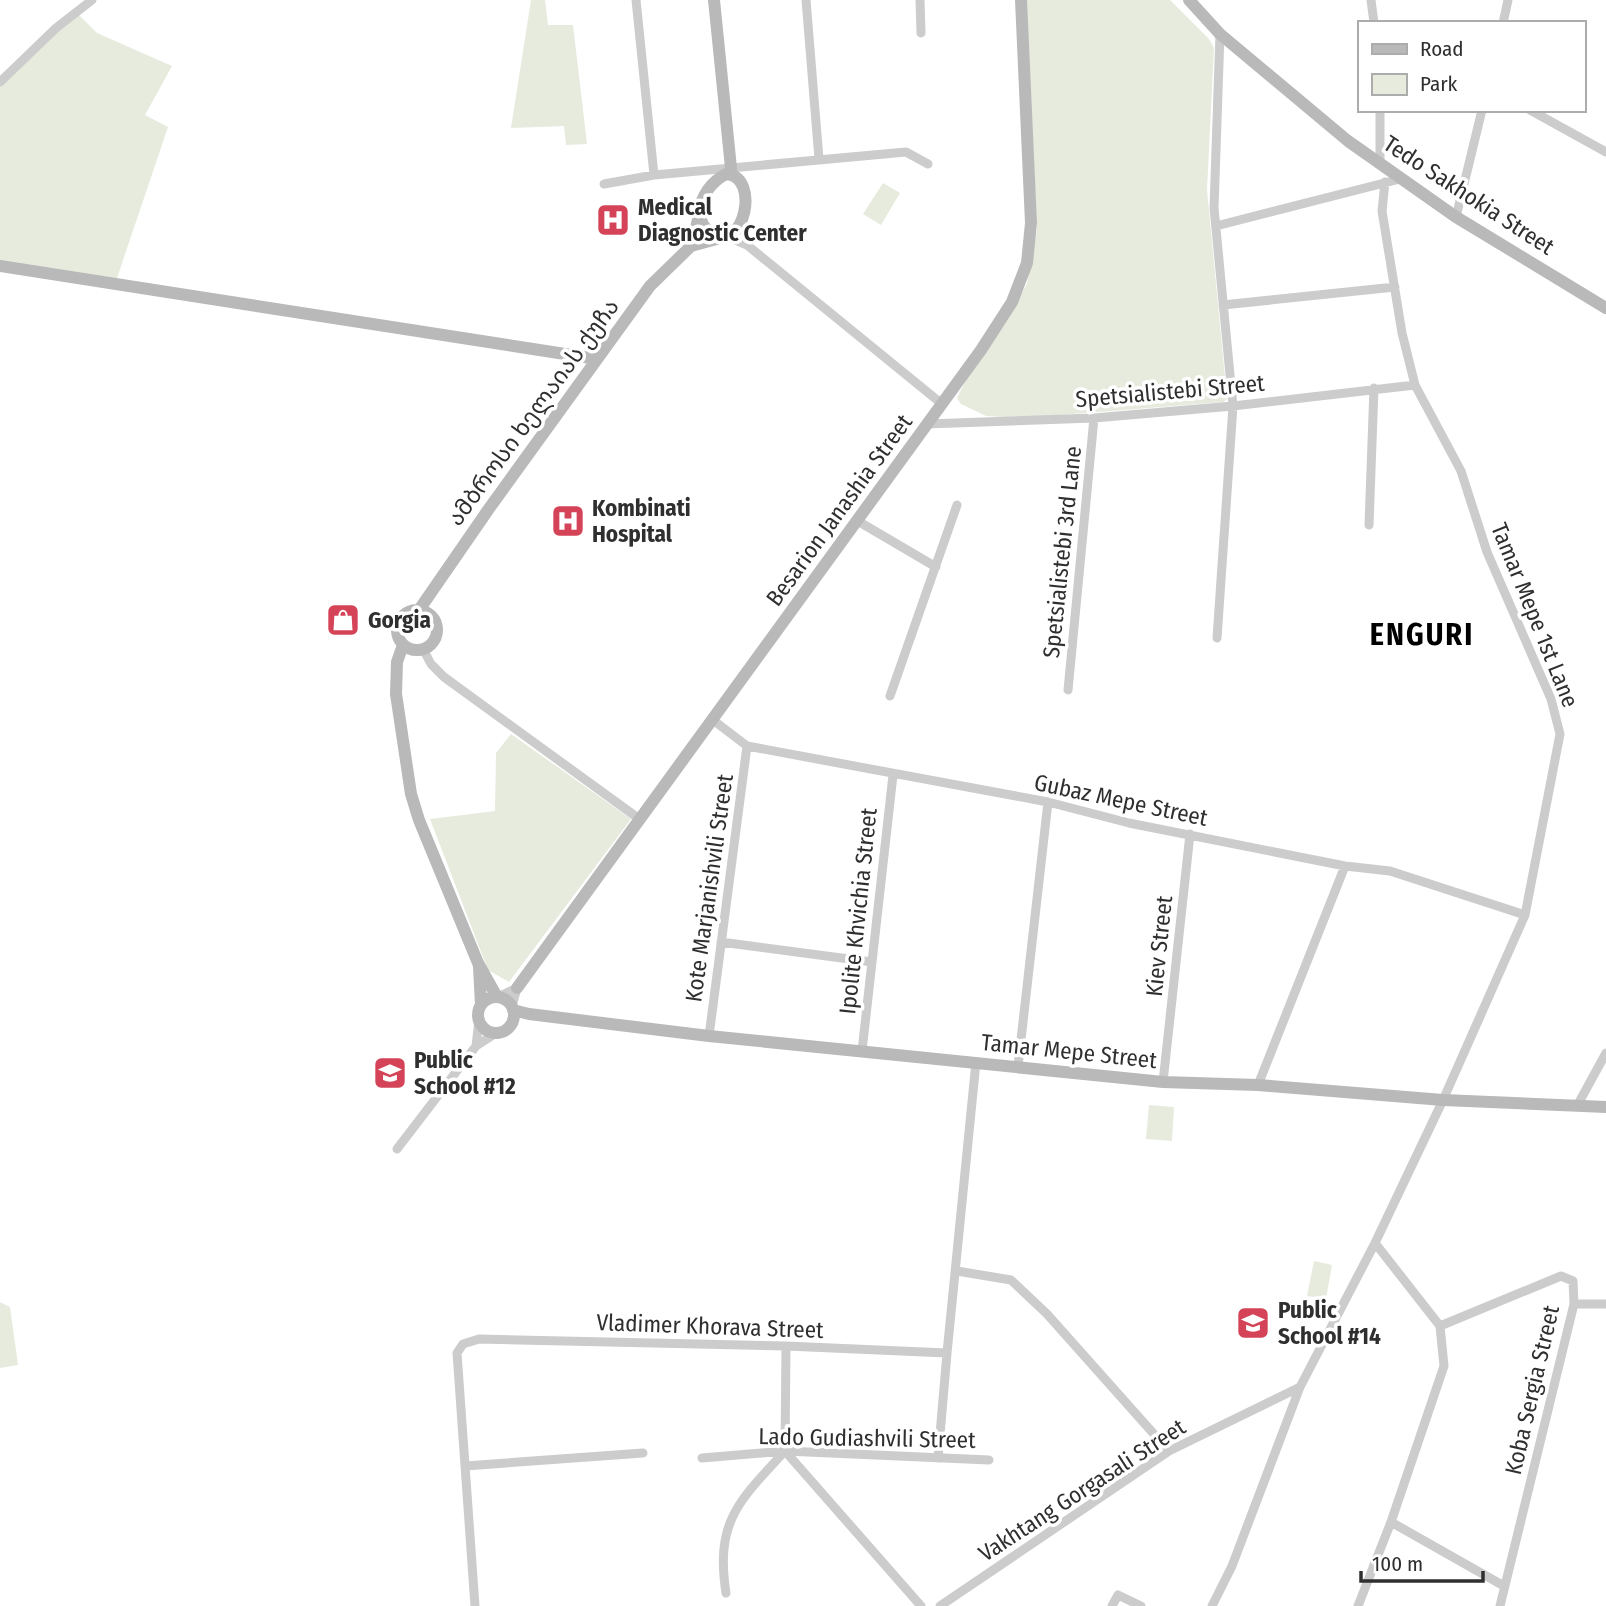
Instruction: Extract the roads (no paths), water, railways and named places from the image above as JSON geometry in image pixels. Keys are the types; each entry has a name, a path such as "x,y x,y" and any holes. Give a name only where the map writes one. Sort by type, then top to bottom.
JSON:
{"street":[{"path":"0,82 56,28 92,0"},
{"path":"636,0 654,175"},
{"path":"714,0 731,168 742,183 745,205 742,221 747,245"},
{"path":"806,0 818,159"},
{"path":"920,0 921,33"},
{"name":"Besarion Janashia Street","path":"517,988 638,818 713,720 981,350 1012,302 1027,263 1031,223 1021,0"},
{"name":"Tedo Sakhokia Street","path":"1189,0 1220,34 1348,141 1456,217 1606,308"},
{"path":"1371,0 1374,21"},
{"path":"1503,21 1508,0"},
{"path":"1217,638 1233,406 1214,208 1220,34"},
{"path":"1380,112 1380,163"},
{"path":"1456,217 1482,112"},
{"path":"1534,112 1606,152"},
{"path":"604,184 654,175 906,152 928,164"},
{"path":"731,168 705,194 699,207 691,246 725,237 742,221"},
{"path":"718,179 730,174 742,183"},
{"path":"1216,226 1400,178"},
{"name":"Tamar Mepe 1st Lane","path":"1385,182 1382,211 1402,332 1415,385 1461,471 1487,552 1551,699 1560,734 1525,915 1443,1100"},
{"path":"699,216 710,233 747,245 942,404"},
{"name":"ამბროსი ხელაიას ქუჩა","path":"419,610 650,286 691,246"},
{"path":"0,266 597,359"},
{"path":"1223,305 1395,287"},
{"name":"Spetsialistebi Street","path":"927,424 1094,418 1233,406 1415,385"},
{"path":"1369,524 1374,388"},
{"name":"Spetsialistebi 3rd Lane","path":"1068,690 1094,418"},
{"path":"890,696 957,505"},
{"path":"856,520 936,567"},
{"path":"419,610 431,616 437,628 434,641 423,649 416,650 403,645 398,638 397,624 406,613 419,610"},
{"path":"403,645 397,662 396,694 411,794 478,964 497,997 506,1000 512,1008"},
{"path":"423,649 430,664 444,677 638,818"},
{"name":"Gubaz Mepe Street","path":"713,720 747,746 1048,802 1129,823 1345,866 1390,871 1525,915"},
{"name":"Kote Marjanishvili Street","path":"709,1036 747,746"},
{"name":"Ipolite Khvichia Street","path":"862,1051 893,775"},
{"path":"1018,1066 1048,802"},
{"path":"1163,1082 1190,834"},
{"path":"1258,1085 1345,866"},
{"path":"721,942 872,962"},
{"path":"476,1046 481,1005 478,964"},
{"path":"481,1005 488,999 517,988"},
{"path":"509,1027 513,1019 512,1008 517,988"},
{"name":"Tamar Mepe Street","path":"512,1008 529,1014 709,1036 1163,1082 1258,1085 1443,1100 1606,1107"},
{"path":"397,1149 476,1046 529,1014"},
{"path":"479,1020 485,1029 496,1033"},
{"path":"1577,1106 1606,1053"},
{"path":"938,1458 976,1062"},
{"path":"1212,1606 1232,1566 1300,1387 1375,1243 1443,1100"},
{"path":"1358,1606 1391,1522 1444,1366 1440,1326 1375,1243"},
{"path":"957,1271 1011,1280 1047,1314 1169,1451"},
{"name":"Koba Sergia Street","path":"1440,1326 1561,1276 1573,1281 1574,1304 1500,1606"},
{"path":"1574,1304 1606,1304"},
{"name":"Vladimer Khorava Street","path":"475,1606 457,1353 467,1342 479,1339 786,1346 947,1353"},
{"path":"786,1346 785,1451 921,1606"},
{"name":"Vakhtang Gorgasali Street","path":"940,1606 1169,1451 1300,1387"},
{"path":"726,1593 722,1548 727,1527 743,1497 785,1451"},
{"name":"Lado Gudiashvili Street","path":"702,1458 785,1451 989,1460"},
{"path":"464,1466 643,1453"},
{"path":"1391,1522 1504,1587"},
{"path":"1112,1606 1118,1595 1141,1606"}],"place":[{"name":"Medical Diagnostic Center","path":"613,220"},
{"name":"Kombinati Hospital","path":"568,521"},
{"name":"Gorgia","path":"343,620"},
{"name":"Public School #12","path":"390,1073"},
{"name":"Public School #14","path":"1253,1323"}],"district":[{"name":"ENGURI","path":"1422,635"}]}
